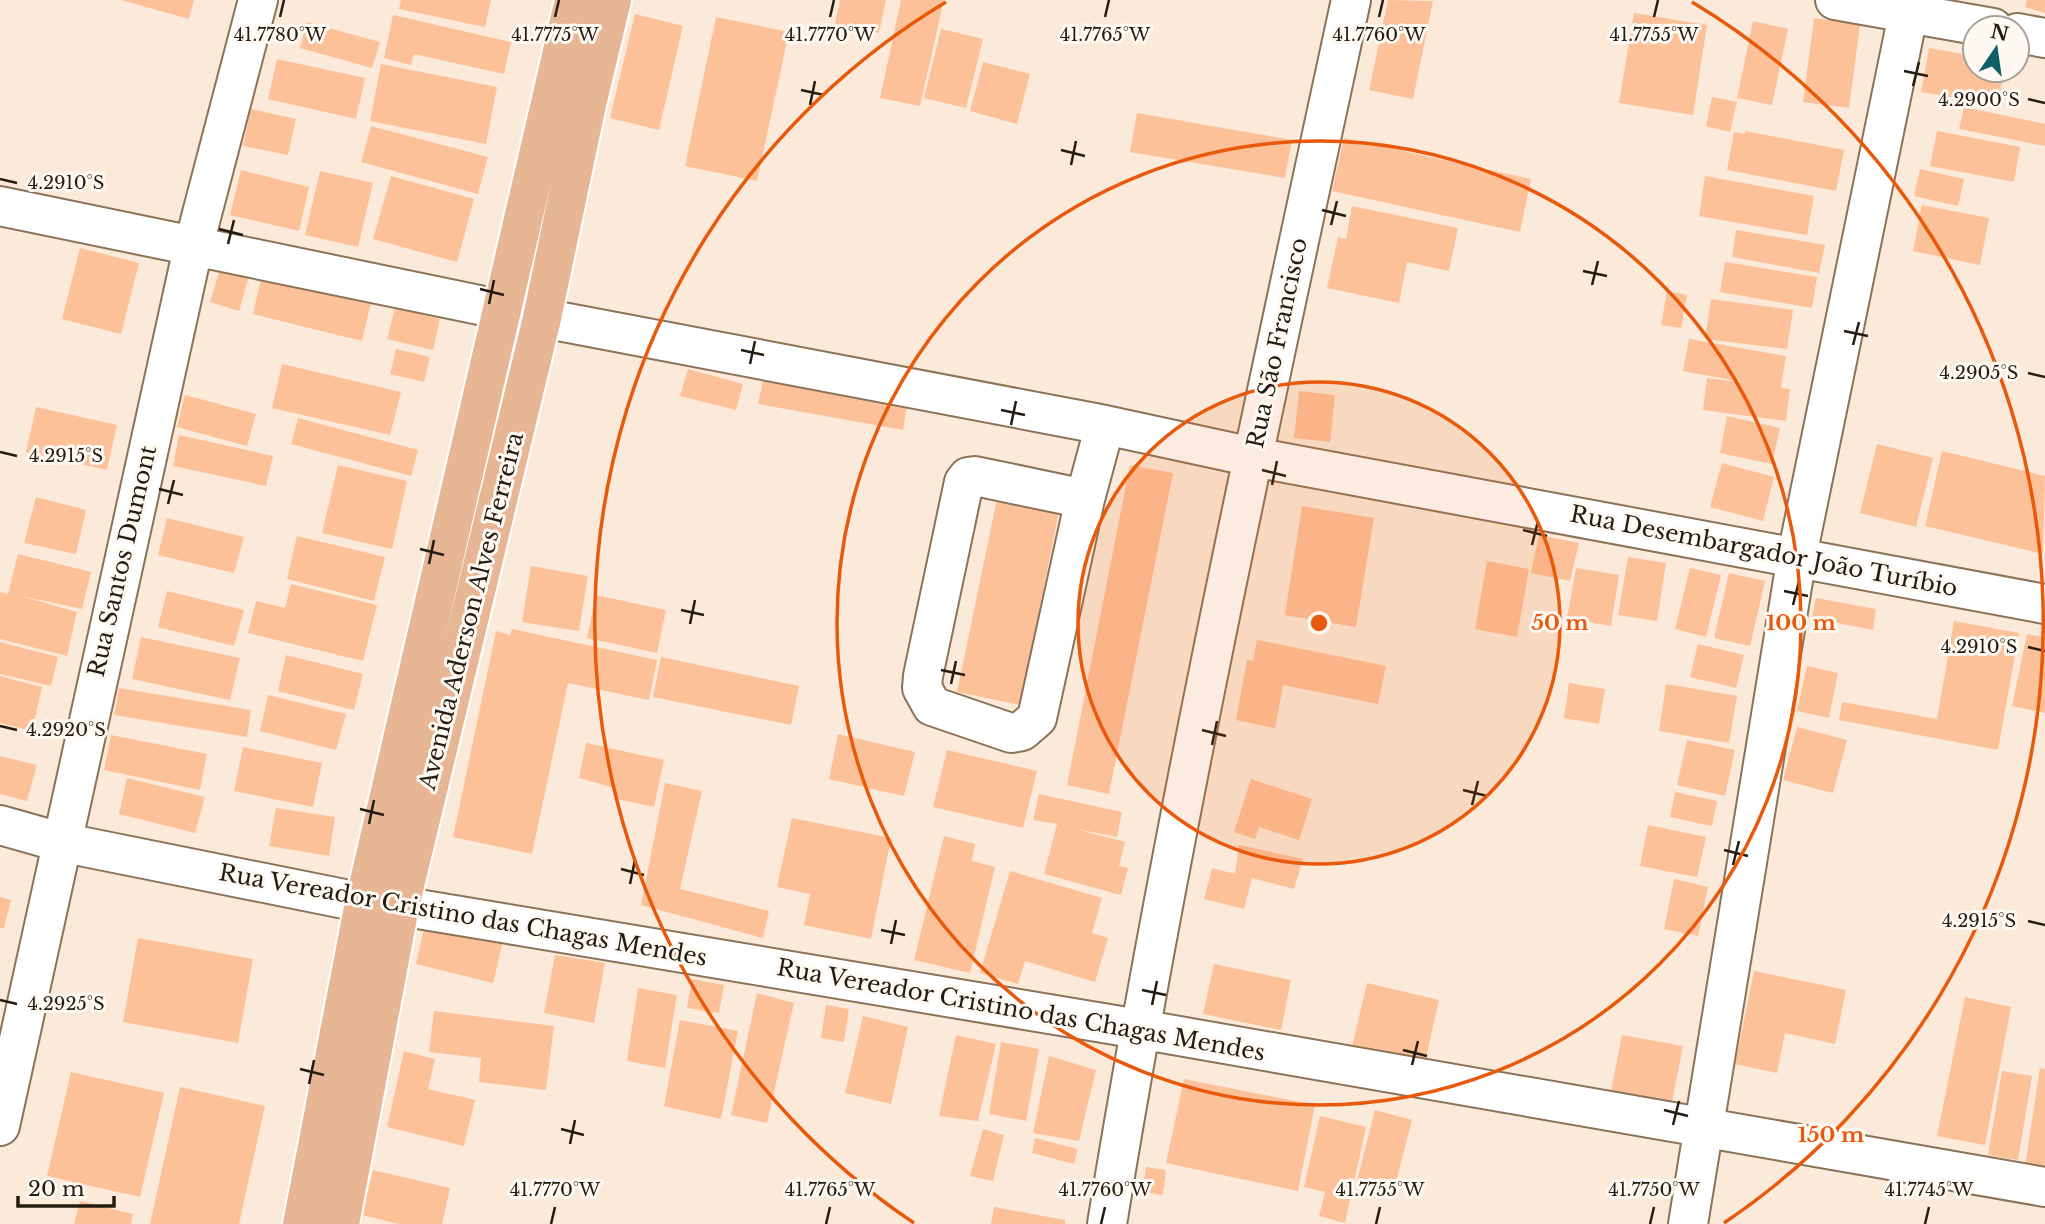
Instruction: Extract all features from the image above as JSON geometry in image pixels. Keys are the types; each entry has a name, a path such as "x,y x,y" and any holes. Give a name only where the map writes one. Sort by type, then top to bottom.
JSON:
{"main road":[{"name":"Avenida Aderson Alves Ferreira","path":"340,1224 382,904 415,686 574,0"},
{"name":"Avenida Aderson Alves Ferreira","path":"302,1224 382,904 452,693 542,318 612,0"},
{"path":"415,686 452,693"}],"street":[{"name":"Rua Santos Dumont","path":"0,1126 192,248 258,0"},
{"name":"Rua São Francisco","path":"1107,1224 1139,1029 1252,457 1351,0"},
{"path":"1835,0 1910,6 1961,20"},
{"path":"1688,1224 1706,1127 1797,556 1910,6"},
{"name":"Rua Desembargador João Turíbio","path":"0,206 192,248 542,318 1105,425 1252,457 2045,604"},
{"path":"1085,499 975,476 968,477 964,482 923,676 922,688 932,706 1011,733 1022,731 1037,718 1085,499 1105,425"},
{"name":"Rua Vereador Cristino das Chagas Mendes","path":"0,825 60,842 382,904 1139,1029 2045,1187"}],"building":[{"path":"121,0 194,0 189,19"},
{"path":"401,0 491,0 485,27 399,9"},
{"path":"840,0 886,0 879,33 835,24"},
{"path":"901,0 944,0 920,106 880,98"},
{"path":"1388,0 1433,1 1413,99 1369,90"},
{"path":"2027,0 2045,0 2045,13 2025,7"},
{"path":"1634,13 1707,25 1693,115 1619,103"},
{"path":"635,14 683,26 659,130 610,118"},
{"path":"393,15 511,42 504,74 414,54 411,65 384,58"},
{"path":"716,17 789,32 757,181 685,166"},
{"path":"1814,18 1860,25 1849,108 1803,102"},
{"path":"1753,21 1788,29 1772,105 1737,98"},
{"path":"307,22 380,42 372,68 300,48"},
{"path":"941,29 983,39 966,108 924,98"},
{"path":"1929,48 1961,54 1961,84 2002,84 1998,105 1921,92"},
{"path":"277,59 365,78 356,119 268,99"},
{"path":"983,62 1030,74 1017,124 970,111"},
{"path":"381,64 497,87 486,144 370,121"},
{"path":"1712,97 1737,102 1730,132 1706,126"},
{"path":"1964,107 2045,124 2045,146 1959,129"},
{"path":"251,109 296,119 288,155 243,146"},
{"path":"1137,113 1292,140 1285,178 1130,152"},
{"path":"371,126 488,157 478,194 361,162"},
{"path":"1745,131 1844,150 1836,191 1727,170 1734,132 1745,134"},
{"path":"1937,131 2020,147 2014,182 1930,166"},
{"path":"1344,138 1531,179 1520,232 1332,191"},
{"path":"1920,169 1964,179 1958,206 1914,196"},
{"path":"241,170 309,187 299,231 230,215"},
{"path":"320,171 373,183 358,247 305,235"},
{"path":"391,176 474,199 457,262 373,239"},
{"path":"1705,176 1814,196 1807,235 1699,216"},
{"path":"1922,205 1989,218 1980,265 1913,251"},
{"path":"1352,206 1458,228 1449,271 1407,262 1399,303 1327,288 1338,237 1346,239"},
{"path":"1736,230 1825,245 1819,273 1732,257"},
{"path":"80,248 139,263 121,334 62,319"},
{"path":"1725,262 1817,277 1812,308 1720,292"},
{"path":"221,265 250,273 239,311 210,302"},
{"path":"262,274 371,302 362,341 253,314"},
{"path":"1667,291 1687,295 1681,328 1661,325"},
{"path":"1711,299 1793,310 1787,349 1705,339"},
{"path":"395,308 440,319 433,350 387,339"},
{"path":"1689,339 1786,356 1781,388 1790,389 1786,421 1703,410 1707,378 1747,383 1683,371"},
{"path":"396,349 430,357 424,382 390,374"},
{"path":"282,364 401,392 390,435 272,408"},
{"path":"688,369 743,384 736,410 680,396"},
{"path":"765,372 908,398 903,430 758,404"},
{"path":"1299,391 1335,395 1330,442 1294,438"},
{"path":"185,395 256,414 247,446 177,427"},
{"path":"36,407 117,425 107,470 26,452"},
{"path":"1727,416 1780,428 1772,464 1720,453"},
{"path":"298,418 418,450 411,476 291,444"},
{"path":"179,435 273,456 266,486 173,466"},
{"path":"1877,444 1933,458 1916,527 1860,513"},
{"path":"1942,451 2045,476 2043,554 1925,526"},
{"path":"1722,463 1774,477 1763,521 1710,507"},
{"path":"338,465 407,481 392,549 322,533"},
{"path":"1004,465 1066,477 1020,705 957,692"},
{"path":"1130,465 1173,473 1109,794 1067,785"},
{"path":"36,497 86,510 76,554 24,543"},
{"path":"1302,506 1374,518 1356,627 1285,615"},
{"path":"167,518 244,537 234,573 158,555"},
{"path":"1539,535 1579,543 1570,581 1531,573"},
{"path":"297,536 385,557 374,601 287,579"},
{"path":"18,554 91,572 82,609 21,596 77,612 67,656 0,639 0,592 8,594"},
{"path":"1628,557 1666,563 1657,621 1618,615"},
{"path":"1487,561 1529,569 1517,637 1475,629"},
{"path":"531,566 588,576 579,631 522,622"},
{"path":"1576,568 1619,575 1611,626 1567,618"},
{"path":"1690,568 1721,575 1706,637 1675,629"},
{"path":"1729,573 1765,581 1750,646 1714,638"},
{"path":"291,584 377,605 363,661 248,633 256,601 285,608"},
{"path":"167,591 244,610 234,646 158,627"},
{"path":"596,595 666,610 657,653 587,638"},
{"path":"1816,598 1876,609 1873,630 1812,618"},
{"path":"1954,621 2019,633 1998,750 1839,720 1842,702 1937,719"},
{"path":"512,629 657,660 649,700 568,683 532,854 453,837 496,631 510,635"},
{"path":"2027,634 2045,637 2045,713 2012,706"},
{"path":"141,637 240,658 230,700 132,679"},
{"path":"1257,640 1386,666 1378,704 1283,685 1275,728 1236,720 1247,660 1253,661"},
{"path":"0,642 58,657 51,686 0,674"},
{"path":"1698,644 1744,655 1736,688 1690,677"},
{"path":"286,655 363,674 354,710 278,691"},
{"path":"661,657 799,686 791,725 653,697"},
{"path":"1807,666 1838,673 1829,718 1797,711"},
{"path":"0,676 42,687 32,731 0,723"},
{"path":"1569,683 1605,689 1599,724 1564,718"},
{"path":"1666,684 1737,696 1729,743 1659,731"},
{"path":"119,688 251,710 247,737 114,715"},
{"path":"268,695 346,714 336,750 260,731"},
{"path":"1797,727 1847,740 1833,793 1783,780"},
{"path":"838,734 915,752 904,796 829,779"},
{"path":"111,735 207,754 200,790 104,770"},
{"path":"1687,740 1735,750 1725,796 1677,785"},
{"path":"586,743 664,760 654,807 616,799 615,788 579,778"},
{"path":"243,747 322,763 313,807 234,791"},
{"path":"947,750 1037,771 1023,828 933,807"},
{"path":"0,756 37,765 27,801 0,794"},
{"path":"127,778 205,797 195,833 119,814"},
{"path":"1251,779 1312,799 1299,840 1259,827 1255,839 1234,832"},
{"path":"665,783 702,791 680,889 769,911 763,938 641,905"},
{"path":"1675,792 1717,801 1712,826 1670,817"},
{"path":"1039,794 1122,812 1117,837 1076,829 1125,842 1119,866 1128,868 1121,895 1044,874 1057,824 1033,820"},
{"path":"276,808 335,817 329,856 269,846"},
{"path":"792,818 891,838 871,939 804,925 810,894 777,887"},
{"path":"1648,825 1706,837 1697,877 1640,866"},
{"path":"944,836 975,844 972,861 995,867 970,973 914,960"},
{"path":"1239,845 1303,859 1294,889 1252,878 1244,909 1204,899 1212,868 1235,874"},
{"path":"1010,871 1102,898 1092,933 1108,938 1095,982 1025,961 1018,984 980,973"},
{"path":"1674,879 1708,887 1698,936 1664,929"},
{"path":"0,897 11,900 4,928 0,928"},
{"path":"426,919 504,937 493,983 416,964"},
{"path":"138,938 253,959 238,1043 123,1022"},
{"path":"555,955 605,963 594,1023 544,1013"},
{"path":"1214,964 1291,980 1281,1030 1203,1014"},
{"path":"1754,971 1846,990 1835,1044 1785,1033 1777,1073 1735,1064"},
{"path":"692,979 724,985 719,1013 687,1008"},
{"path":"1367,983 1439,1000 1424,1067 1351,1051"},
{"path":"638,988 677,995 665,1068 627,1061"},
{"path":"757,993 794,1003 767,1123 731,1115"},
{"path":"1965,997 2011,1007 1985,1145 1937,1136"},
{"path":"826,1005 849,1009 844,1042 821,1038"},
{"path":"434,1011 554,1026 546,1090 479,1082 481,1058 429,1052"},
{"path":"863,1016 908,1027 891,1104 845,1093"},
{"path":"680,1020 738,1031 721,1119 664,1106"},
{"path":"956,1035 996,1044 978,1121 939,1116"},
{"path":"1622,1035 1683,1046 1672,1102 1611,1091"},
{"path":"1001,1042 1039,1049 1026,1121 989,1114"},
{"path":"404,1051 435,1059 428,1089 475,1100 464,1146 387,1127"},
{"path":"1049,1056 1096,1070 1079,1141 1033,1133"},
{"path":"2040,1068 2045,1069 2045,1168 2025,1166"},
{"path":"2002,1071 2032,1076 2018,1160 1988,1155"},
{"path":"71,1072 164,1093 140,1197 47,1176"},
{"path":"1184,1079 1315,1105 1298,1191 1166,1163"},
{"path":"180,1087 265,1106 239,1224 150,1224"},
{"path":"1375,1110 1412,1120 1394,1190 1357,1181"},
{"path":"1320,1116 1366,1127 1345,1223 1319,1216 1325,1192 1304,1187"},
{"path":"983,1129 1004,1135 993,1181 970,1176"},
{"path":"1035,1138 1078,1149 1074,1164 1032,1153"},
{"path":"1146,1167 1166,1170 1163,1195 1142,1192"},
{"path":"373,1170 450,1188 442,1224 398,1224 362,1215"},
{"path":"80,1201 133,1214 131,1224 74,1224"},
{"path":"994,1207 1065,1220 1065,1224 991,1224"}]}
